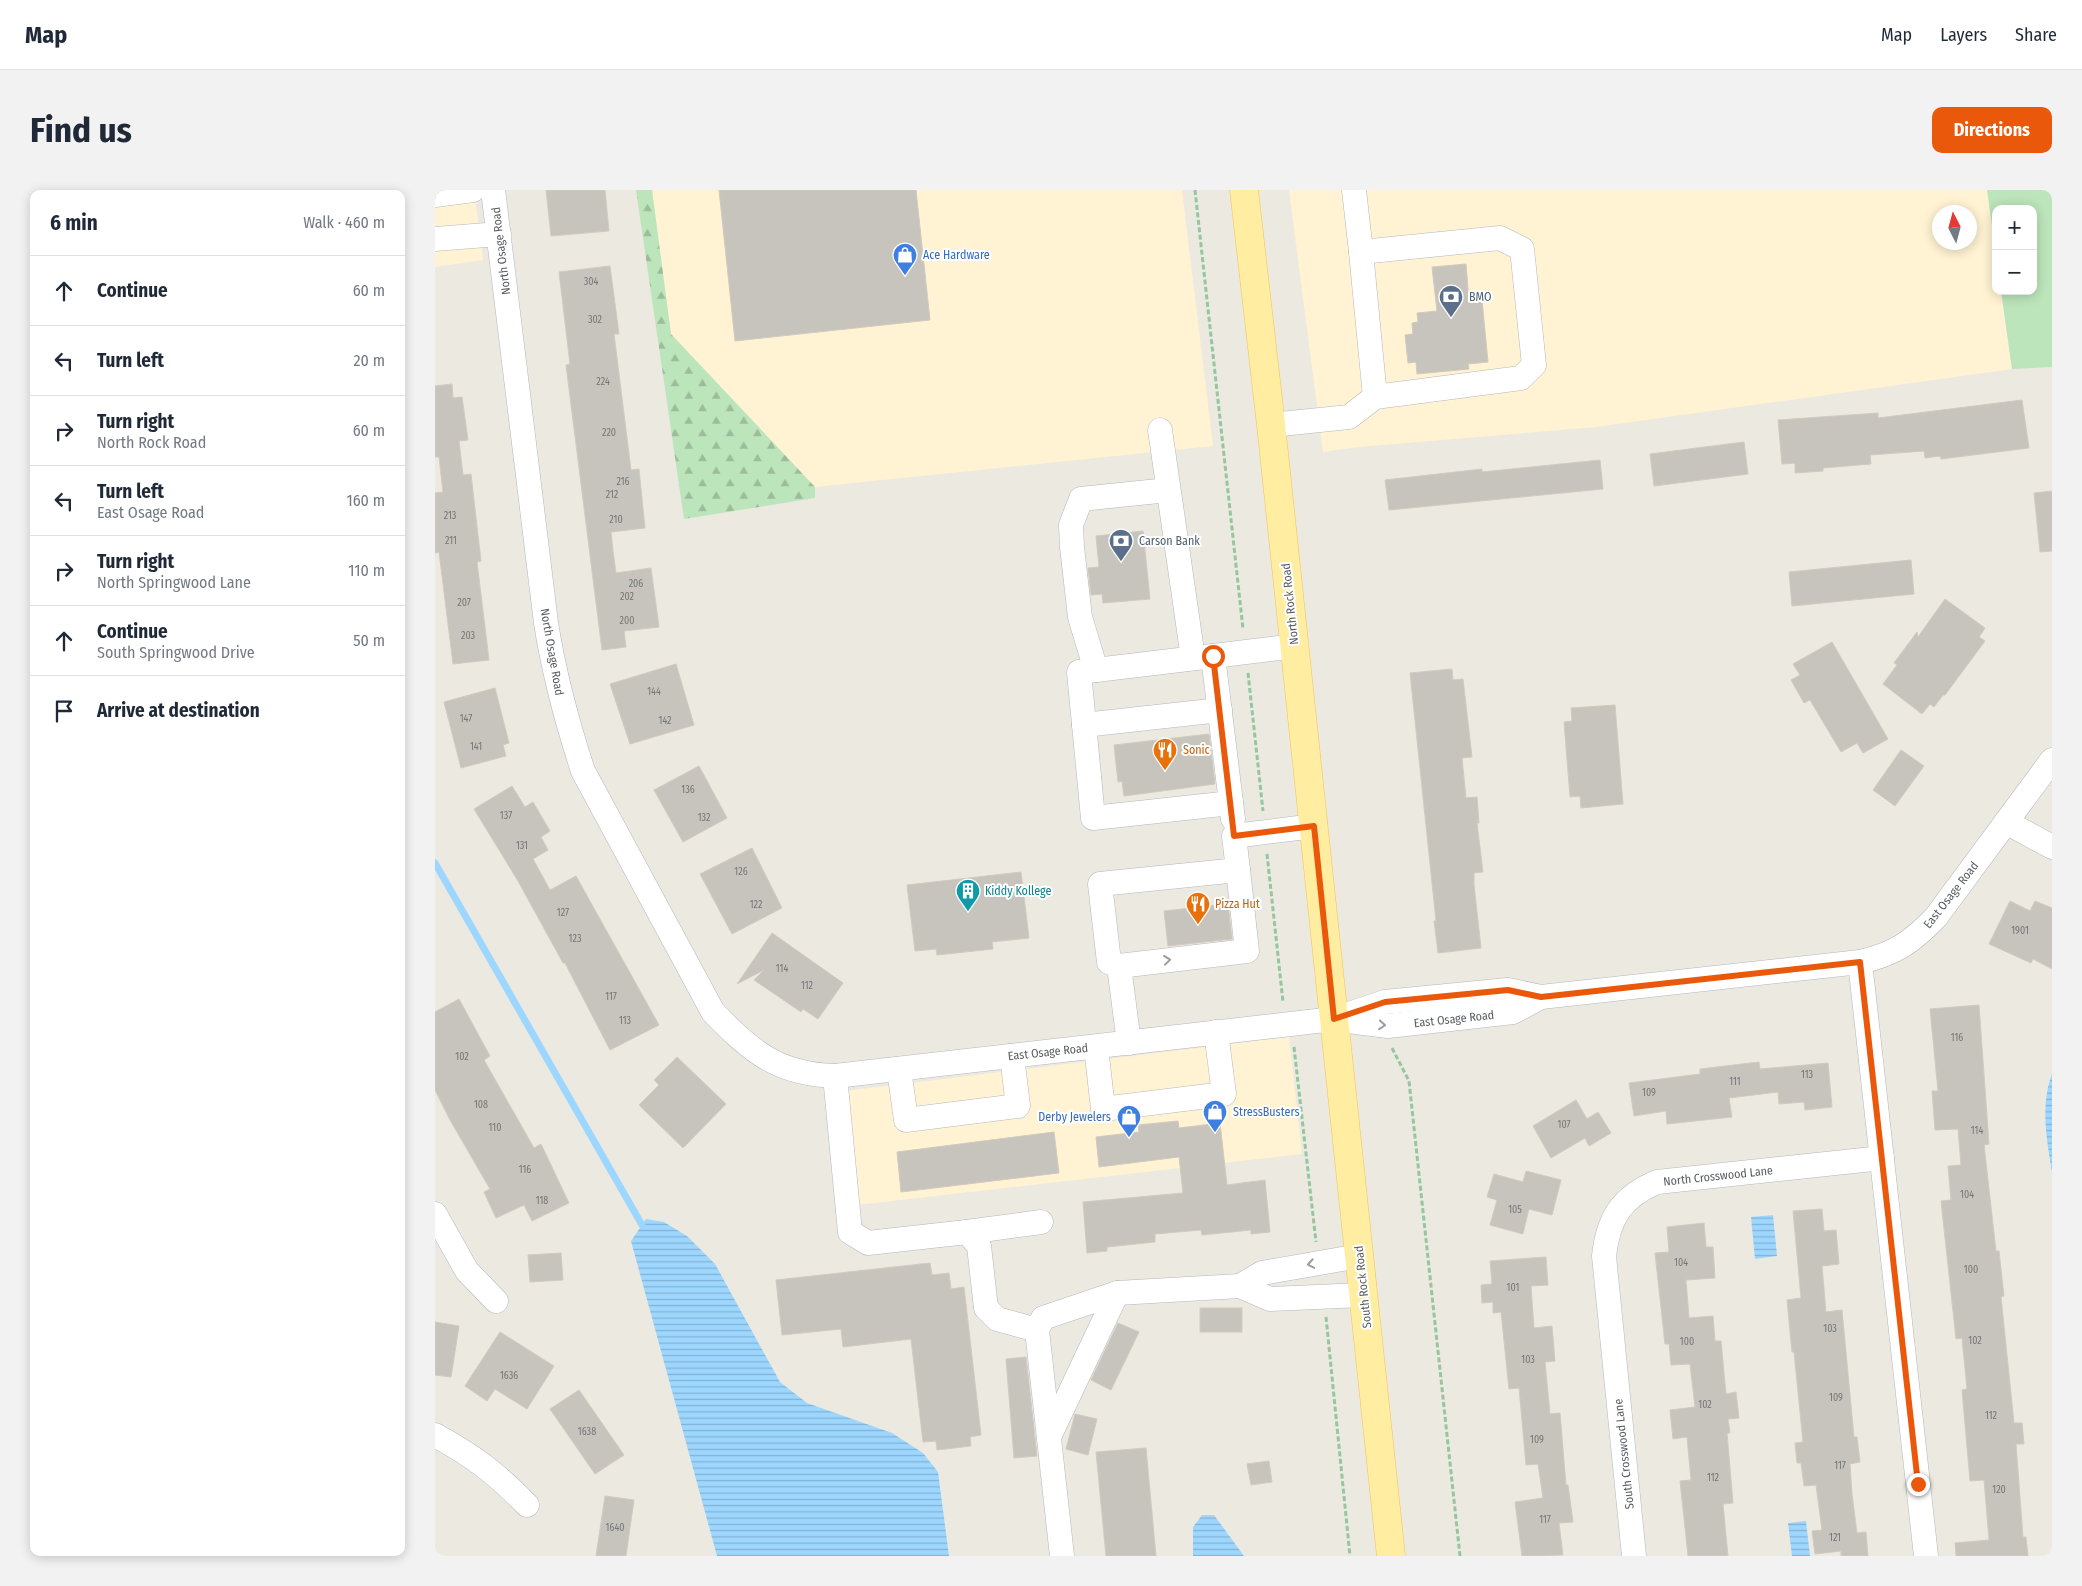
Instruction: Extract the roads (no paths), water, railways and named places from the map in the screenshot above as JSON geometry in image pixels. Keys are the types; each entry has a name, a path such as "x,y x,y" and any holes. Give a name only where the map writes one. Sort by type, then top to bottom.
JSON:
{"main road":[{"name":"North Rock Road","path":"1244,190 1334,1019"},
{"name":"South Rock Road","path":"1334,1019 1391,1556"}],"street":[{"path":"436,193 473,190"},
{"name":"North Osage Road","path":"493,190 546,623 557,684 570,732 583,771 713,1012 742,1041 765,1058"},
{"path":"1355,190 1375,397"},
{"path":"435,240 499,234"},
{"path":"1271,425 1349,417 1375,397 1521,378 1534,365 1522,249 1500,238 1361,252"},
{"path":"1160,430 1168,490 1203,657 1220,710 1231,803 1247,951 1119,966 1109,962 1100,884 1238,870"},
{"path":"1097,670 1080,617 1071,525 1081,499 1168,490"},
{"path":"1231,803 1093,818 1079,672 1295,646"},
{"path":"1084,725 1220,710"},
{"name":"East Osage Road","path":"765,1058 791,1070 820,1076 835,1076 1334,1019 1388,1026 1398,1025 1513,1012 1541,997 1860,962 1880,958 1916,938 1936,917 2052,760"},
{"path":"2006,822 2052,846"},
{"path":"1234,836 1314,826"},
{"path":"1860,962 1926,1556"},
{"path":"1119,966 1129,1042"},
{"path":"1096,1047 1103,1109 1223,1094 1216,1032"},
{"path":"899,1069 906,1120 1018,1106 1012,1056"},
{"path":"835,1076 850,1232 868,1243 1041,1222"},
{"name":"North Crosswood Lane","path":"1613,1351 1604,1256 1605,1246 1608,1227 1618,1210 1631,1196 1657,1182 1882,1158"},
{"path":"435,1214 467,1271 496,1301"},
{"path":"967,1232 979,1246 986,1308 997,1319 1037,1330"},
{"path":"1240,1286 1262,1273 1359,1256"},
{"path":"1062,1556 1037,1330 1043,1318 1117,1292 1240,1286 1270,1299 1363,1295"},
{"path":"1049,1437 1117,1292"},
{"name":"South Crosswood Lane","path":"1613,1351 1634,1556"},
{"path":"435,1435 470,1454 503,1480 527,1505"}],"water":[{"path":"2052,1074 2052,1172 2045,1111 2048,1086"},
{"path":"1773,1215 1777,1256 1755,1259 1751,1217"},
{"path":"646,1219 664,1222 687,1236 715,1264 780,1382 807,1403 892,1433 923,1453 938,1472 949,1556 717,1556 631,1241"},
{"path":"1202,1515 1214,1515 1244,1556 1193,1556 1193,1527"},
{"path":"1806,1521 1810,1556 1792,1556 1788,1523"}],"waterway":[{"path":"435,863 642,1225"}],"place":[{"name":"Ace Hardware","path":"905,276"},
{"name":"BMO","path":"1451,318"},
{"name":"Carson Bank","path":"1121,562"},
{"name":"Sonic","path":"1165,771"},
{"name":"Kiddy Kollege","path":"968,912"},
{"name":"Pizza Hut","path":"1198,925"},
{"name":"StressBusters","path":"1215,1133"},
{"name":"Derby Jewelers","path":"1129,1138"}]}
